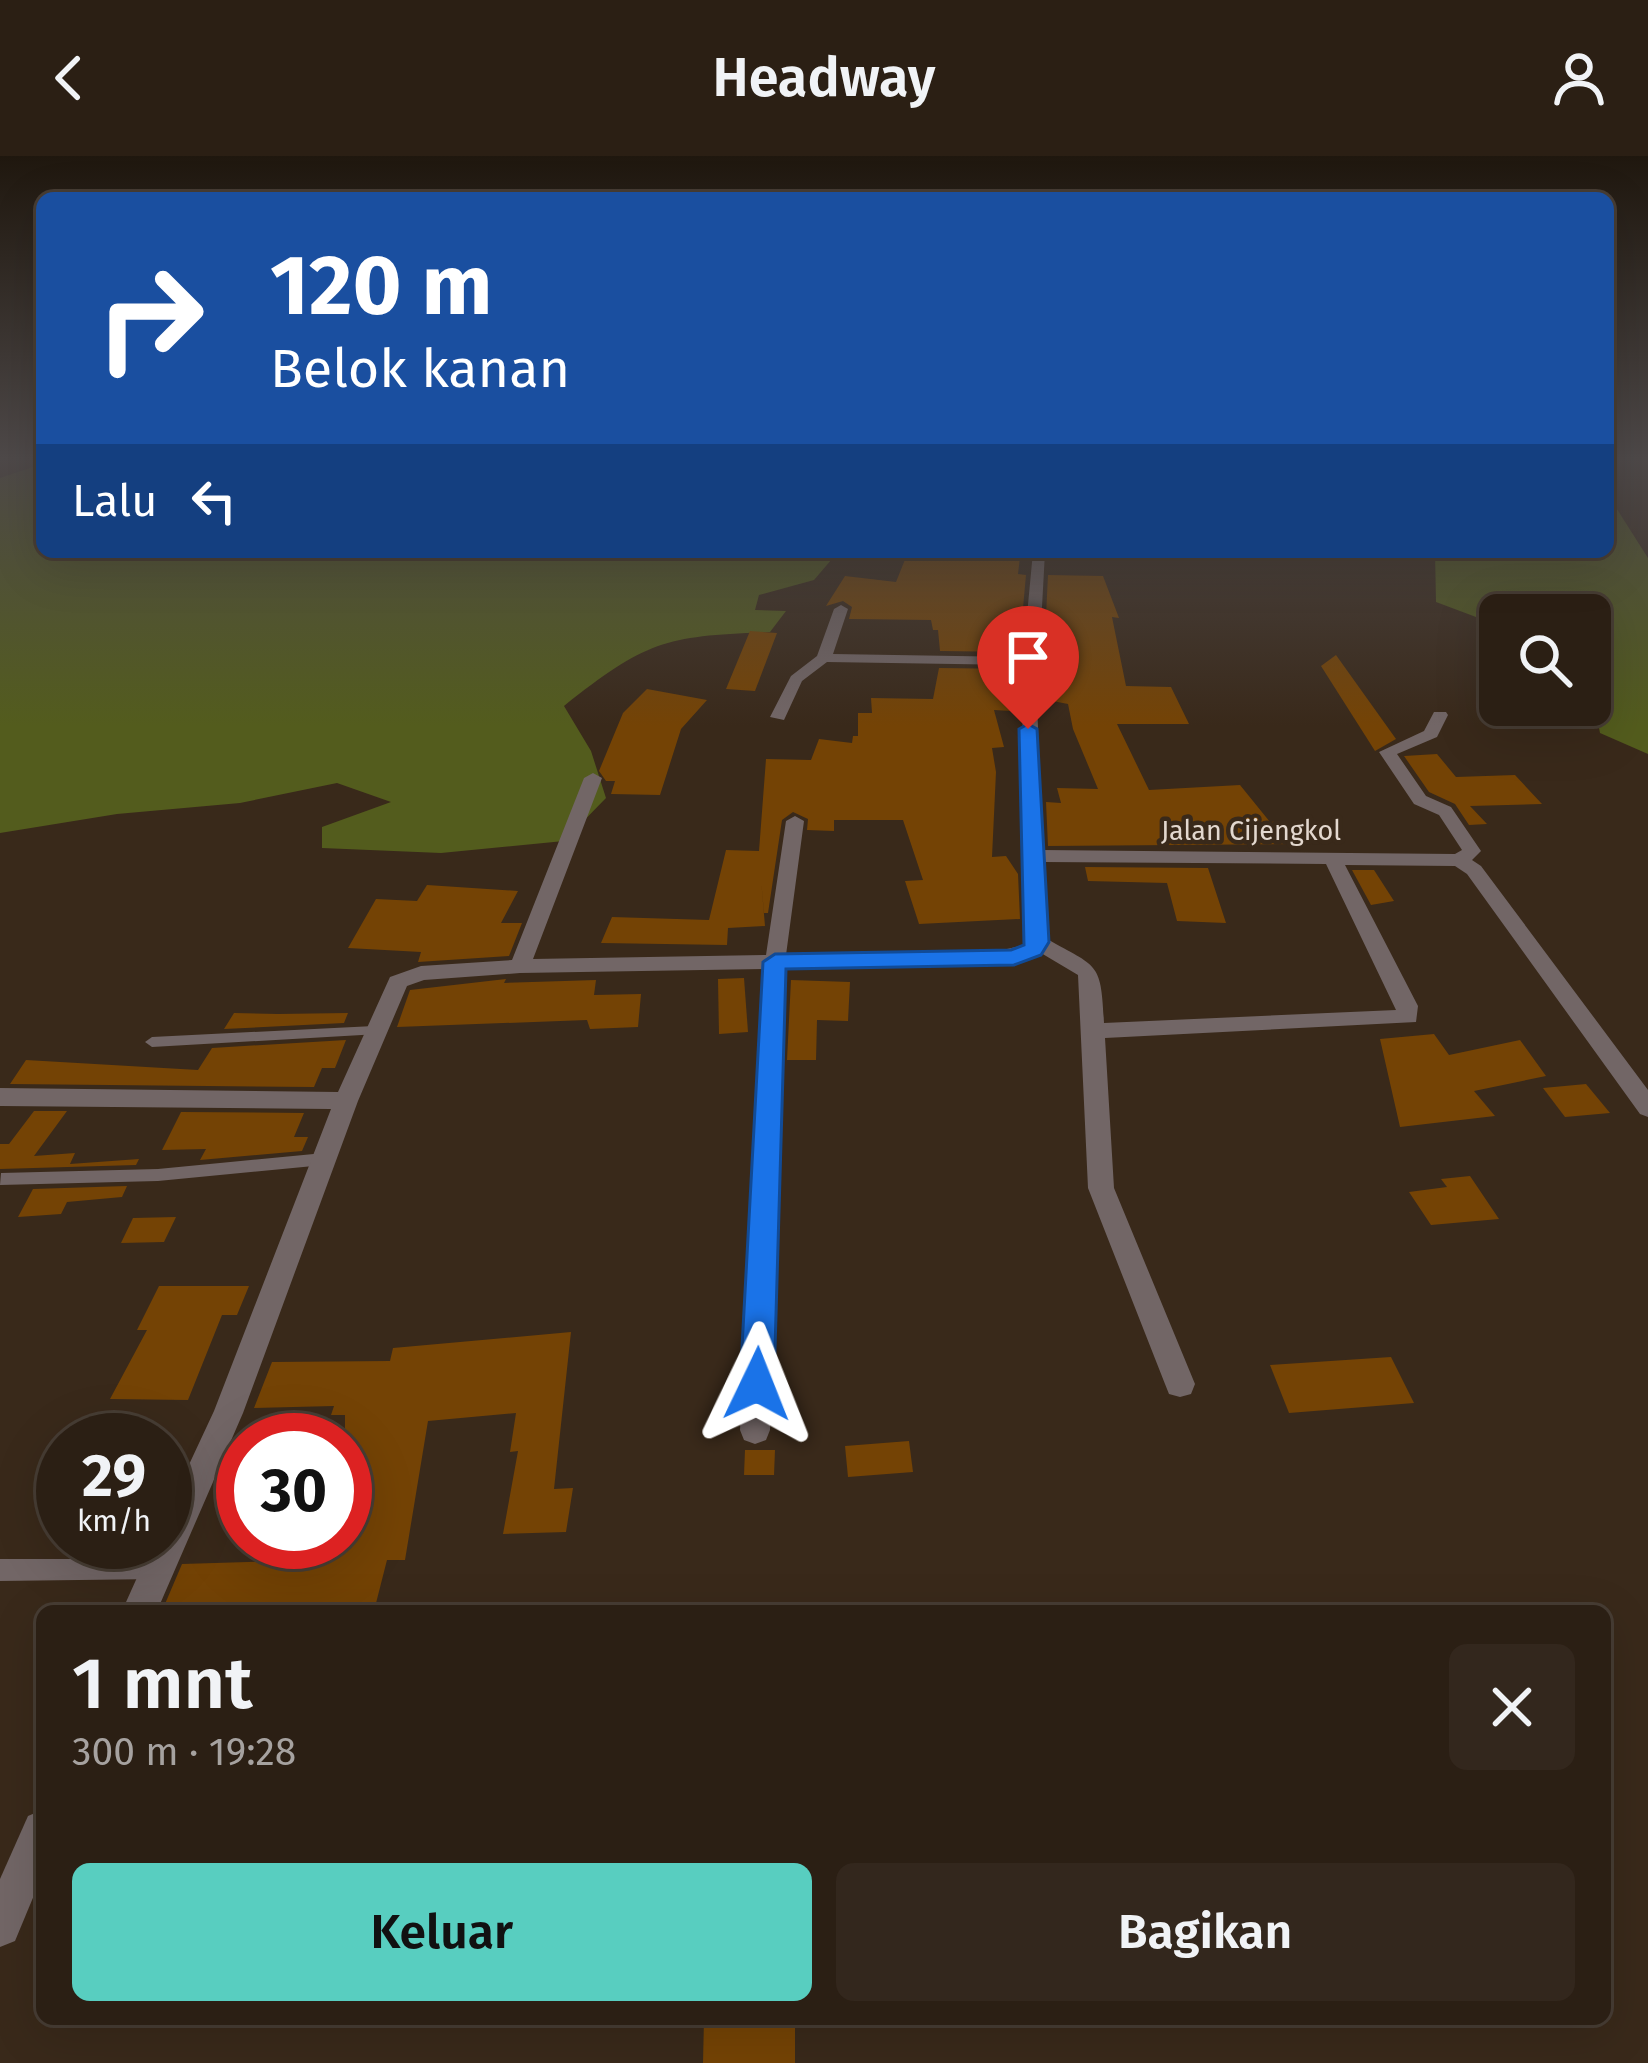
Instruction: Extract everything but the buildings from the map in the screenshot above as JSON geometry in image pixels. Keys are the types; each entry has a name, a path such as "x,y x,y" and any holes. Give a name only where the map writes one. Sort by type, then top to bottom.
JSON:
{"street":[{"path":"192,1493 228,1413 374,1031 392,989 407,976 520,966 1014,957 1033,950 1037,942 1028,806 1029,661 1038,558"},
{"path":"778,717 796,680 824,658 841,609"},
{"path":"824,658 1029,661"},
{"path":"1440,715 1431,734 1388,752 1420,800 1445,811 1472,850 1459,860 1474,870 1645,1100"},
{"path":"520,966 593,778"},
{"path":"755,1430 775,962 795,821"},
{"name":"Jalan Cijengkol","path":"1033,856 1459,860"},
{"path":"1095,1030 1408,1017 1407,1006 1334,859"},
{"path":"1037,942 1086,970 1091,978 1101,1189 1180,1384"},
{"path":"0,1096 346,1101"},
{"path":"142,1605 158,1569"},
{"path":"0,1926 36,1844"}],"lane":[{"path":"152,1042 374,1031"},
{"path":"1,1179 158,1175 324,1159"},
{"path":"0,1570 158,1569"}],"green space":[{"path":"0,548 36,548 36,558 833,558 814,580 759,595 755,610 786,611 770,632 706,636 659,646 617,667 564,706 591,751 606,798 564,841 441,853 322,848 322,827 391,802 337,783 240,803 117,814 0,833"},
{"path":"1614,548 1642,548 1648,558 1648,754 1600,733 1599,726 1611,726 1611,594 1479,594 1479,618 1436,602 1435,558 1614,558"}],"route":[{"path":"757,1384 775,962 1014,957 1033,950 1037,942 1028,729"}]}
